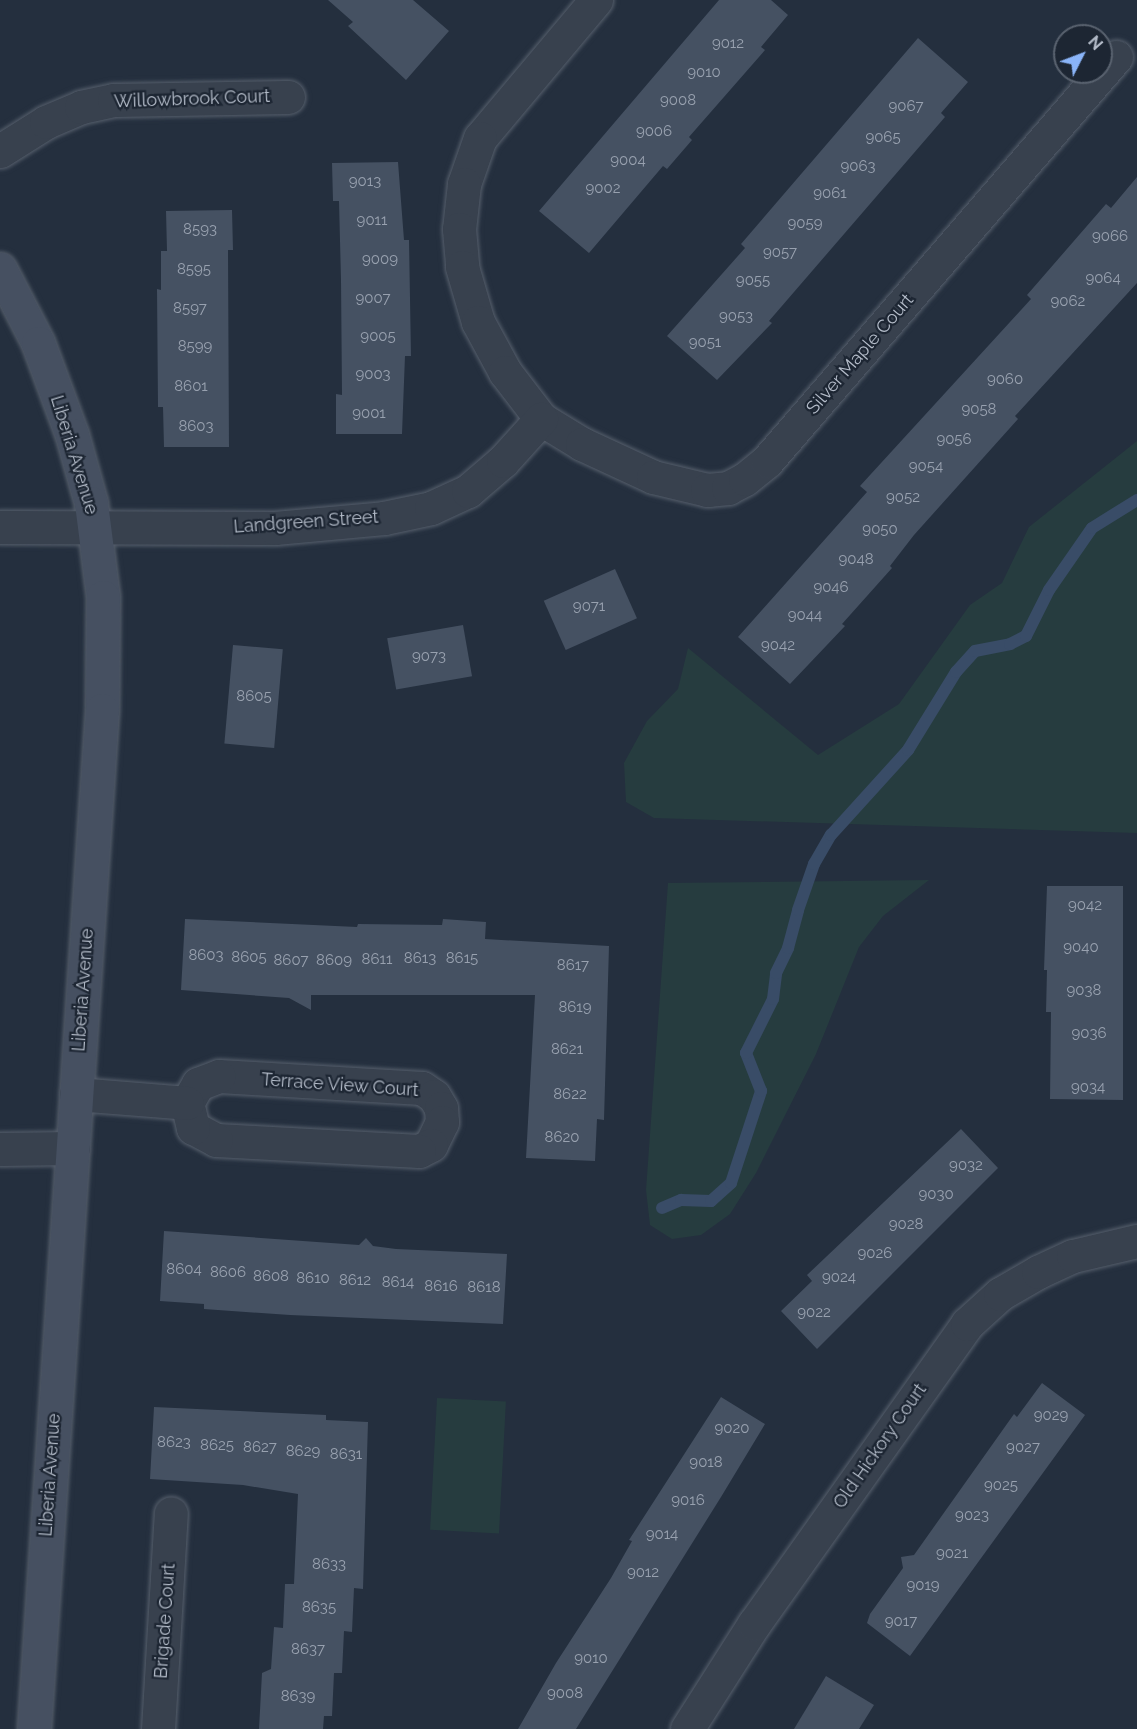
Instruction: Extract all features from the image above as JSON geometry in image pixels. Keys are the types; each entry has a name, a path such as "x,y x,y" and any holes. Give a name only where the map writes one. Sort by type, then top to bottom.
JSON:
{"main road":[{"name":"Liberia Avenue","path":"0,269 38,343 72,435 95,526 103,597 104,668 34,1729"}],"street":[{"name":"Silver Maple Court","path":"596,0 491,121 471,156 464,184 459,229 462,267 478,322 505,372 541,418 582,444 653,477 687,487 728,488 745,479 787,438 1116,57"},
{"name":"Willowbrook Court","path":"0,151 46,122 81,107 114,100 288,97"},
{"name":"Landgreen Street","path":"0,527 275,528 384,518 431,508 468,491 503,461 541,418"},
{"name":"Terrace View Court","path":"219,1076 422,1088 434,1096 441,1108 442,1122 431,1145 418,1151 216,1140 193,1128 187,1103 198,1084 219,1076"},
{"path":"76,1095 187,1103"},
{"path":"0,1149 73,1148"},
{"name":"Old Hickory Court","path":"687,1729 754,1624 967,1324 1000,1294 1038,1272 1073,1256 1137,1241"},
{"name":"Brigade Court","path":"158,1729 171,1513"}],"green space":[{"path":"1137,441 1137,833 654,818 626,802 624,763 647,721 678,689 688,648 818,755 899,704 970,605 1002,583 1029,527"},
{"path":"929,880 883,916 859,947 816,1054 756,1173 730,1214 701,1235 672,1239 650,1225 646,1190 668,883"},
{"path":"437,1398 506,1402 499,1533 430,1530"}],"building":[{"path":"328,0 413,0 449,31 406,80 348,26 353,22"},
{"path":"719,0 771,0 788,15 761,47 765,50 689,137 692,140 667,169 663,166 589,253 539,211"},
{"path":"918,38 968,82 941,113 945,117 769,321 772,323 717,380 667,336 745,248 741,244"},
{"path":"398,162 404,240 409,240 411,356 405,356 402,434 336,434 336,394 342,395 341,280 339,201 333,201 332,163"},
{"path":"1137,177 1137,283 1015,416 1018,419 914,535 890,566 892,568 842,624 845,626 790,684 738,637 867,492 860,486 1031,299 1027,295 1106,204 1111,208"},
{"path":"232,210 233,250 228,250 229,447 164,447 163,407 158,407 157,289 161,290 161,251 167,251 166,211"},
{"path":"615,569 637,618 566,650 544,601"},
{"path":"463,625 472,676 396,690 387,638"},
{"path":"233,645 283,649 274,748 224,744"},
{"path":"1047,886 1123,886 1123,1100 1050,1099 1051,1012 1046,1012 1047,970 1044,970"},
{"path":"185,919 357,927 358,924 442,925 443,919 486,922 485,939 609,946 604,1120 597,1119 595,1161 526,1158 535,995 311,995 311,1010 289,998 181,990"},
{"path":"961,1129 998,1168 817,1349 781,1311 812,1281 807,1275"},
{"path":"164,1231 359,1245 366,1238 373,1246 396,1249 507,1254 503,1324 290,1315 204,1309 204,1304 160,1301"},
{"path":"1042,1383 1085,1415 910,1656 867,1623 870,1614 903,1568 901,1557 914,1555 1014,1414 1017,1417"},
{"path":"721,1397 765,1424 721,1497 576,1729 518,1729 556,1663 611,1578 632,1541 629,1540"},
{"path":"154,1407 326,1415 326,1420 368,1422 363,1589 354,1588 352,1632 344,1631 342,1673 334,1673 332,1716 324,1716 323,1729 259,1729 262,1673 271,1669 274,1627 283,1628 285,1584 294,1584 298,1494 243,1485 150,1479"},
{"path":"826,1676 874,1705 859,1729 794,1729"}],"waterway":[{"path":"662,1208 681,1200 711,1201 731,1183 761,1091 746,1053 773,999 776,973 788,948 814,864 831,835 908,750 956,672 975,651 1010,644 1026,636 1049,590 1092,528 1137,500"}]}
